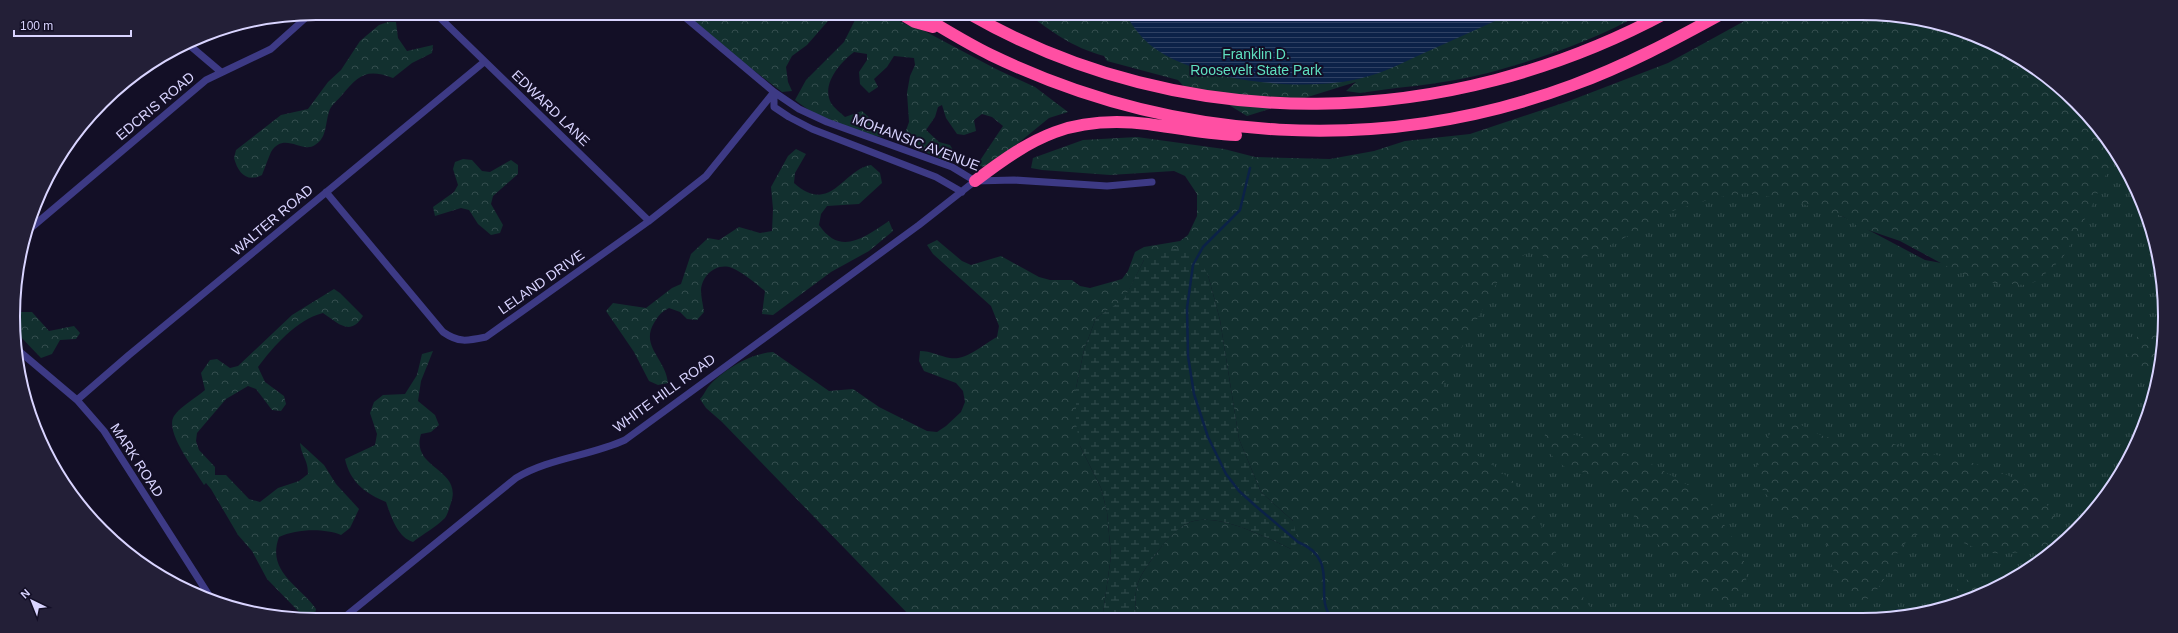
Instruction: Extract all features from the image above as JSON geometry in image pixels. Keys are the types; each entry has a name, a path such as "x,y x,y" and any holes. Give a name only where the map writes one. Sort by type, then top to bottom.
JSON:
{"highway":[{"path":"912,20 944,29"},
{"path":"929,20 990,54 1016,66 1065,87 1120,105 1204,123 1290,131"},
{"path":"983,20 1054,54 1134,81 1189,93 1246,101 1330,105 1416,97 1500,80 1582,53 1651,20"},
{"path":"975,181 1011,154 1033,141 1061,129 1091,123 1130,122 1232,134 1290,131 1348,131 1404,126 1461,117 1518,103 1572,85 1624,64 1709,20"}],"street":[{"name":"EDWARD LANE","path":"442,20 649,221"},
{"name":"MOHANSIC AVENUE","path":"688,20 774,92 794,106 816,118 952,167 975,181 1014,180 1107,186 1152,182"},
{"name":"EDCRIS ROAD","path":"35,225 206,80 220,72 255,58 271,49 303,21"},
{"path":"192,48 220,72"},
{"name":"WALTER ROAD","path":"77,400 129,355 484,62"},
{"name":"MOHANSIC AVENUE","path":"774,92 774,107 800,123 936,177 962,192"},
{"name":"LELAND DRIVE","path":"326,192 426,314 443,332 454,340 469,341 486,337 649,221 706,176 774,92"},
{"name":"WHITE HILL ROAD","path":"350,613 516,478 528,470 606,449 625,440 975,181"},
{"name":"MARK ROAD","path":"23,354 77,400 104,431 206,591"}],"green space":[{"path":"692,20 829,20 807,45 792,56 786,67 788,82 792,91 782,92 724,48"},
{"path":"855,20 898,20 907,25 917,27 996,69 1035,87 1068,112 1049,118 988,168 977,165 1003,126 992,117 982,114 974,120 976,131 964,135 957,134 946,118 942,105 938,107 935,117 926,130 939,142 950,145 956,155 951,163 902,142 909,122 907,93 910,76 915,65 914,58 894,56 887,67 874,79 878,87 869,93 860,84 859,72 867,60 867,54 854,52 838,68 830,81 828,89 829,96 831,103 836,109 845,117 862,111 883,130 884,137 849,129 826,119 804,107 795,100 806,80 844,42"},
{"name":"Franklin D. Roosevelt State Park","path":"1036,20 1629,20 1582,42 1539,58 1475,76 1432,84 1360,93 1346,91 1356,82 1247,116 1211,94 1188,91 1178,80 1107,61 1104,56 1072,43"},
{"path":"1746,20 1862,20 1900,23 1938,30 1993,51 2010,60 2042,81 2084,121 2097,136 2113,159 2090,210 2062,259 2037,281 2026,285 1981,282 1950,268 1900,241 1859,227 1844,217 1793,201 1748,193 1714,198 1666,213 1636,232 1586,257 1563,261 1552,260 1533,251 1513,260 1495,276 1498,281 1444,382 1444,393 1439,403 1441,424 1453,442 1489,462 1514,482 1548,537 1568,576 1594,613 1136,613 1135,599 1140,577 1166,542 1177,530 1186,524 1197,520 1224,522 1239,526 1291,549 1293,521 1261,492 1239,439 1220,320 1208,275 1144,260 1124,300 1096,318 1084,350 1076,388 1080,446 1101,488 1107,512 1111,556 1103,613 907,613 722,422 706,408 700,399 709,386 730,368 756,355 773,352 829,391 853,389 879,407 927,431 937,432 946,426 961,412 965,402 963,391 956,383 924,371 919,361 920,351 950,358 962,357 975,351 997,337 999,326 991,306 933,254 927,245 937,240 962,261 971,265 1001,256 1039,277 1050,280 1072,280 1080,286 1090,288 1122,279 1128,271 1135,252 1144,247 1180,241 1188,235 1197,216 1197,194 1185,176 1174,171 1110,175 1031,168 1033,158 1083,140 1137,137 1224,149 1255,157 1330,159 1374,151 1405,141 1470,134 1569,101 1668,63"},
{"path":"388,22 396,22 398,38 407,51 433,45 432,53 412,63 393,78 384,75 369,74 358,78 331,108 324,135 319,142 310,147 282,143 276,146 271,152 262,175 252,178 244,175 238,168 234,158 236,150 281,115 308,109 328,82 341,70 360,41 379,25"},
{"path":"796,149 806,154 795,173 794,183 807,192 818,195 827,193 836,188 861,168 871,165 880,173 882,183 859,204 827,206 821,214 819,225 827,235 844,242 853,241 871,233 889,221 893,231 869,251 831,272 773,315 762,314 765,291 745,275 732,268 726,267 716,268 711,271 704,279 702,285 701,293 704,312 697,320 687,319 680,312 669,308 660,314 654,323 650,331 650,339 655,353 666,374 668,383 658,385 649,381 634,352 606,311 613,303 646,308 672,288 681,284 691,254 708,238 719,240 739,227 760,233 772,231 773,209 771,187 788,156"},
{"path":"2109,154 2127,185 2135,203 2148,240 2152,259 2158,316 2152,374 2142,412 2118,465 2097,497 2071,526 2042,552 2010,573 1975,590 1938,603 1900,610 1862,613 1553,613 1432,424 1440,362 1493,263 1729,171 1844,217 1925,260 2007,275"},
{"path":"463,159 472,160 482,171 490,172 511,160 518,165 518,174 493,196 491,204 503,225 500,233 491,235 478,224 469,210 461,208 435,216 433,207 454,192 458,185 453,169 455,162"},
{"path":"1164,249 1188,249 1197,256 1208,275 1220,320 1239,439 1261,492 1293,521 1298,542 1291,549 1239,526 1224,522 1197,520 1186,524 1177,530 1166,542 1140,577 1135,599 1136,613 1103,613 1111,556 1107,512 1101,488 1080,446 1076,424 1076,388 1084,350 1096,318 1124,299 1144,260"},
{"path":"334,289 363,316 353,326 349,327 339,324 323,313 313,316 295,327 278,343 258,367 265,382 284,396 286,404 281,411 272,410 256,389 248,386 226,399 197,433 196,441 199,450 215,467 215,475 226,475 249,499 260,502 278,488 299,481 308,474 307,465 300,443 324,465 336,484 359,509 350,528 341,535 327,531 310,530 293,532 279,537 276,549 277,560 281,569 287,578 316,609 315,613 299,612 267,579 252,551 238,535 211,489 206,483 204,485 182,451 173,432 172,423 177,412 205,390 201,373 210,360 217,359 230,368 238,366 292,315"},
{"path":"20,312 32,312 49,331 74,326 80,333 76,339 60,340 52,354 41,358 21,337"},
{"path":"2157,326 2151,378 2143,373 2127,355 2135,338"},
{"path":"433,351 421,381 418,401 435,415 439,425 431,432 421,434 420,446 423,455 450,482 453,491 451,503 445,518 413,542 403,536 399,531 386,502 365,491 355,480 347,467 345,459 375,445 377,434 370,413 374,402 383,395 405,394 417,375 422,354"},
{"path":"1799,424 1827,437 1840,439 1881,440 1916,451 1983,466 2005,474 2025,485 2042,499 2054,516 2059,537 2046,548 2016,553 1993,553 1973,547 1952,538 1930,533 1919,534 1910,539 1903,546 1897,554 1884,580 1872,595 1864,601 1843,586 1835,574 1822,529 1818,523 1788,517 1780,511 1761,488 1757,466 1762,444 1769,435 1788,425"},
{"path":"1555,430 1579,436 1646,461 1705,495 1740,549 1747,571 1745,591 1740,599 1730,604 1695,585 1636,520 1625,502 1603,483 1585,473 1565,467 1556,461 1544,444 1545,434"},
{"path":"1975,579 1989,584 1948,600 1965,580"}],"water":[{"path":"1498,20 1378,73 1362,78 1339,82 1312,84 1282,84 1252,81 1222,75 1194,67 1169,57 1149,44 1130,21"}],"waterway":[{"path":"1250,168 1240,210 1203,247 1193,265 1187,308 1188,356 1194,394 1208,437 1226,474 1239,491 1298,542 1311,550 1319,559 1323,568 1324,600 1329,613"}]}
